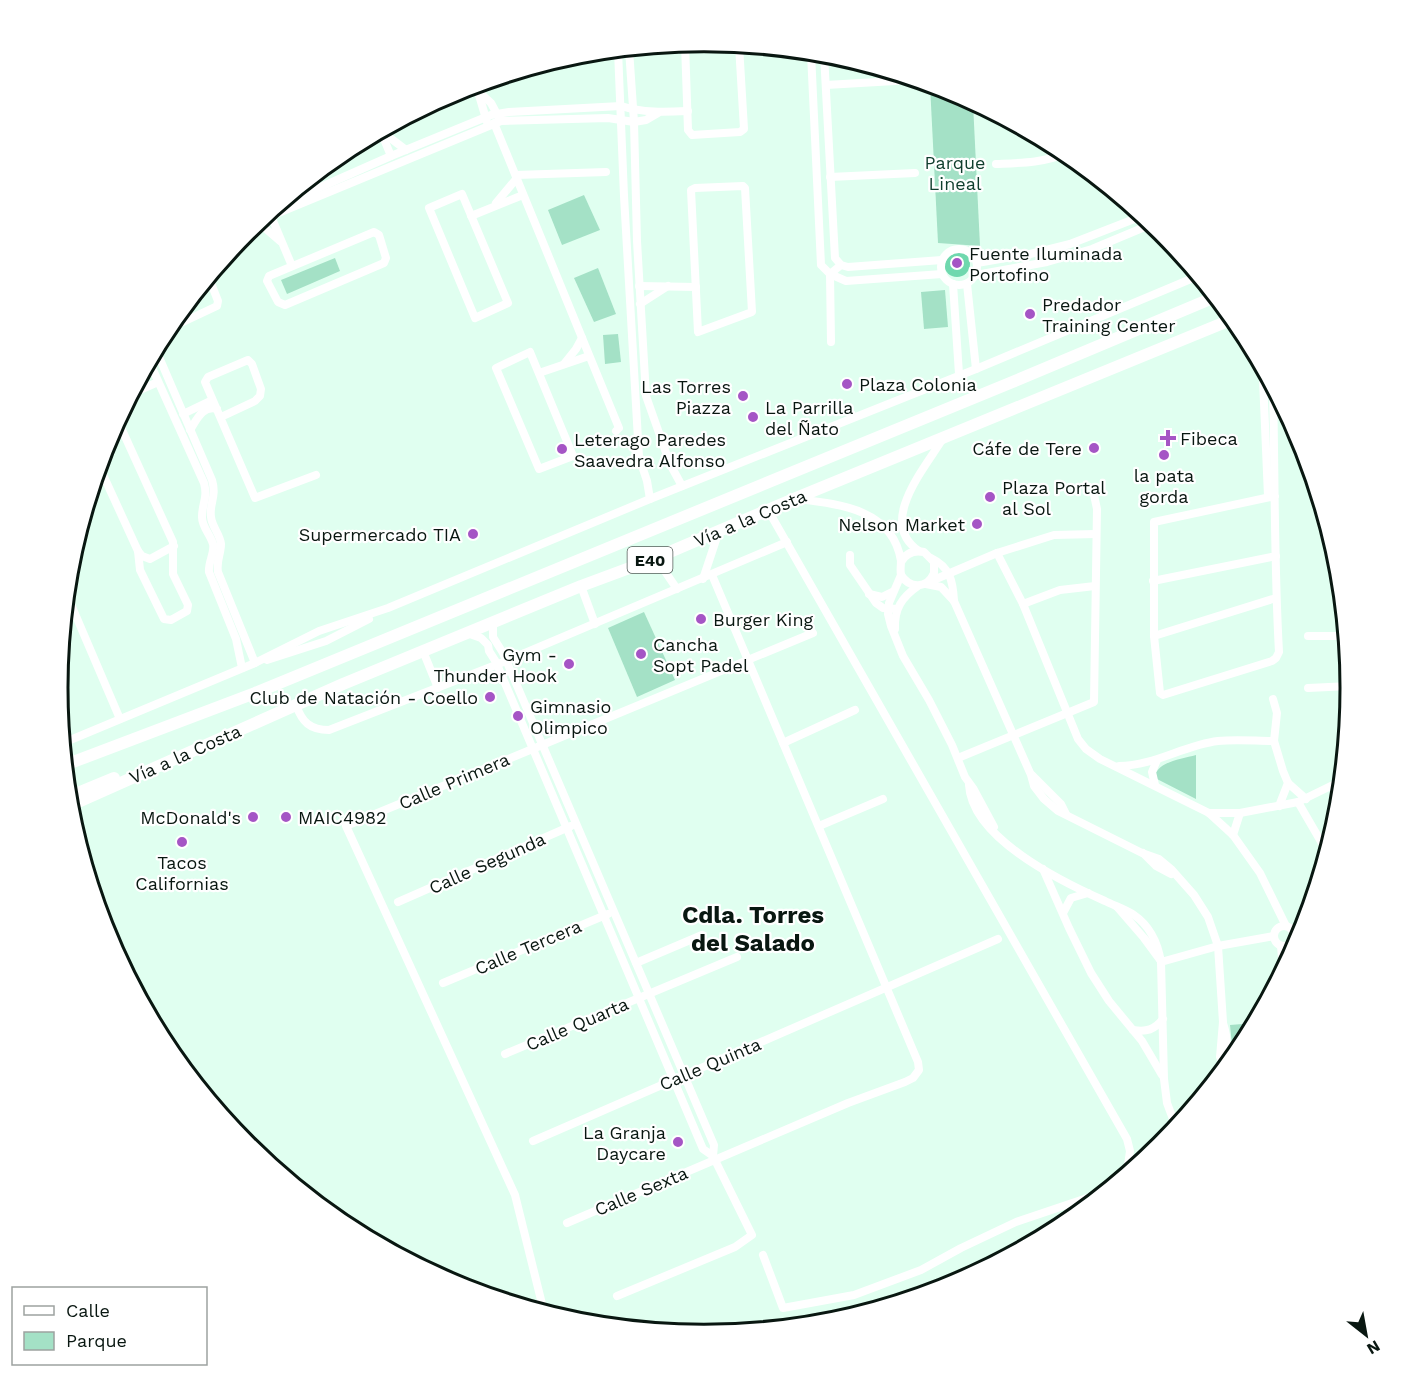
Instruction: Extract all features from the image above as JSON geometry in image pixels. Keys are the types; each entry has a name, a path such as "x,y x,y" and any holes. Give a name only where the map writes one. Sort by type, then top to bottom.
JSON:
{"highway":[{"name":"Vía a la Costa","path":"72,762 266,688 1208,300"},
{"name":"Vía a la Costa","path":"78,802 205,744 423,651 1226,324"},
{"path":"77,793 167,756 205,744"}],"street":[{"path":"685,53 688,130 692,135 743,131 740,54"},
{"path":"630,57 634,122 638,271 646,396 670,464 682,486"},
{"path":"618,58 639,457 650,499"},
{"path":"811,62 821,265 830,274 846,281 942,274 953,284 967,284 976,275 1047,262 1092,249 1142,228"},
{"path":"825,64 835,258 841,265 848,267 942,261"},
{"path":"826,85 892,81"},
{"path":"482,93 490,103 493,120 620,428 616,431"},
{"path":"287,208 391,156 493,120 621,106 658,113 688,111"},
{"path":"304,195 493,120 608,118 634,122 646,120 658,113"},
{"path":"388,137 406,150"},
{"path":"384,139 391,156"},
{"path":"996,164 1053,158"},
{"path":"494,207 517,177 606,172"},
{"path":"830,177 915,173"},
{"path":"743,186 745,188 752,312 698,332 696,287 691,190 743,186"},
{"path":"462,194 471,216 508,303 475,318 429,208 462,194"},
{"path":"471,216 523,195"},
{"path":"977,263 1070,244 1133,219"},
{"path":"273,221 292,266"},
{"path":"1118,225 1122,236"},
{"path":"266,228 283,244"},
{"path":"374,232 379,235 386,258 384,263 285,305 278,302 267,281 268,278 292,266 374,232"},
{"path":"942,274 942,261 949,251 961,249 971,253 977,263 976,275"},
{"path":"830,274 841,265"},
{"path":"628,272 638,271"},
{"path":"830,274 831,342"},
{"path":"70,740 242,668 286,656 326,641 388,608 650,499 976,369 1191,279"},
{"path":"953,284 958,375"},
{"path":"967,284 976,369"},
{"path":"185,321 217,306 218,301 212,286"},
{"path":"639,286 696,287"},
{"path":"640,304 668,286"},
{"path":"955,315 969,314"},
{"path":"563,364 576,350 582,338"},
{"path":"958,344 972,342"},
{"path":"530,352 538,373 573,456 539,469 496,368 530,352"},
{"path":"538,373 589,356"},
{"path":"160,359 190,430 198,457 207,491 202,519 213,543 208,566 209,572 237,639 242,668"},
{"path":"219,413 255,401 260,396 261,389 251,362 244,360 208,377 205,382 255,498 316,475"},
{"path":"149,378 154,373 214,489 212,524 221,546 216,564 255,663"},
{"path":"144,388 158,382"},
{"path":"1264,387 1272,496 1276,556 1279,652 1276,658 1261,665 1163,695 1159,691 1155,636 1154,522 1272,496"},
{"path":"183,414 204,405 212,398"},
{"path":"1272,496 1273,405"},
{"path":"190,430 206,409 212,407 219,413"},
{"path":"123,431 171,537 174,546 173,574 188,605 187,611 171,620 164,619 140,570 138,551"},
{"path":"942,440 912,488 901,518 906,537 912,546 941,564 949,574 954,601 1031,775 1061,804 1066,814 1142,853 1159,859 1194,895 1208,917 1218,946 1222,1022 1227,1035 1228,1049"},
{"path":"104,478 142,556 150,559 174,546"},
{"path":"958,758 1091,704 1096,698 1097,508 1094,495"},
{"path":"796,498 852,508 874,518 884,526 893,538 901,562 901,574 892,592 892,610 889,620 903,656 929,700 958,758 969,785 972,802 990,828 1021,854 1043,869 1116,906 1161,962 1164,1079 1167,1103 1173,1118"},
{"path":"768,510 1127,1139 1130,1161"},
{"path":"884,526 901,518"},
{"path":"719,531 707,577 748,661 888,988"},
{"path":"892,610 903,598 924,584 997,553 1054,535 1096,534"},
{"path":"296,705 303,722 310,727 329,730 506,661 787,542"},
{"path":"669,576 670,551"},
{"path":"901,562 908,554 919,551"},
{"path":"997,553 1023,604 1044,661 1078,739 1086,749 1100,759 1209,813 1233,835 1260,873 1288,934"},
{"path":"850,555 850,566 869,594 879,606 892,610"},
{"path":"1153,581 1276,556"},
{"path":"924,584 934,573 935,568 931,558"},
{"path":"651,560 656,562 669,576 677,589"},
{"path":"901,574 910,585 924,584 941,587 954,601"},
{"path":"581,586 595,624"},
{"path":"1023,604 1060,590 1095,586"},
{"path":"869,594 882,597 892,592"},
{"path":"1155,636 1276,597"},
{"path":"73,608 120,719"},
{"path":"493,622 493,637 506,661 714,1145 714,1158"},
{"path":"467,633 481,638 488,645 703,1149 714,1158 752,1235 735,1246 616,1296"},
{"name":"Calle Primera","path":"542,1304 515,1195 346,826 813,633"},
{"path":"1308,636 1338,636"},
{"path":"423,651 438,688"},
{"path":"1308,688 1340,686"},
{"path":"1274,699 1277,713 1274,741 1288,783 1302,800 1321,840"},
{"path":"783,743 855,710"},
{"path":"1115,766 1131,766 1158,760 1196,746 1218,741 1274,741"},
{"path":"1155,785 1152,772 1158,760"},
{"path":"1279,806 1288,783"},
{"path":"1209,813 1240,813 1279,806 1302,800 1333,785"},
{"path":"819,826 883,799"},
{"path":"1233,835 1240,813"},
{"name":"Calle Segunda","path":"398,902 576,824"},
{"path":"1043,869 1091,973 1109,1001 1152,1056 1164,1079"},
{"path":"1064,913 1071,898 1088,893"},
{"name":"Calle Tercera","path":"442,983 614,911"},
{"path":"1161,962 1218,946 1288,934"},
{"path":"1283,951 1276,942 1288,934"},
{"path":"636,963 702,935"},
{"name":"Calle Quinta","path":"533,1141 998,939"},
{"name":"Calle Quarta","path":"505,1054 737,957"},
{"name":"Calle Sexta","path":"567,1223 714,1158 905,1082 917,1074 918,1062 888,988"},
{"path":"1133,1030 1151,1030 1163,1019"},
{"path":"764,1255 783,1308 854,1295 921,1270 1017,1222 1081,1200"}],"green space":[{"name":"Parque Lineal","path":"930,95 973,113 980,246 938,243"},
{"path":"584,195 600,230 562,245 548,210"},
{"path":"335,258 340,271 287,294 281,280"},
{"path":"598,268 616,314 594,322 574,278"},
{"path":"945,290 948,327 924,329 921,292"},
{"path":"618,334 621,362 605,364 603,335"},
{"name":"Cancha Sopt Padel","path":"644,612 675,680 637,697 608,628"},
{"path":"1196,755 1196,799 1157,779 1155,775 1162,767 1172,761"},
{"path":"1244,1024 1232,1044 1230,1025"}],"shaded area":[{"name":"Fuente Iluminada Portofino","path":"957,251 966,255 970,264 966,273 957,277 948,273 944,264 948,255"}],"place":[{"name":"Fuente Iluminada Portofino","path":"957,263"},
{"name":"Predador Training Center","path":"1030,314"},
{"name":"Plaza Colonia","path":"847,384"},
{"name":"Las Torres Piazza","path":"743,396"},
{"name":"La Parrilla del Ñato","path":"753,417"},
{"name":"Fibeca","path":"1168,438"},
{"name":"Cáfe de Tere","path":"1094,448"},
{"name":"Leterago Paredes Saavedra Alfonso","path":"562,449"},
{"name":"la pata gorda","path":"1164,455"},
{"name":"Plaza Portal al Sol","path":"990,497"},
{"name":"Nelson Market","path":"977,524"},
{"name":"Supermercado TIA","path":"473,534"},
{"name":"Burger King","path":"701,619"},
{"name":"Cancha Sopt Padel","path":"641,654"},
{"name":"Gym - Thunder Hook","path":"569,664"},
{"name":"Club de Natación - Coello","path":"490,697"},
{"name":"Gimnasio Olimpico","path":"518,716"},
{"name":"McDonald's","path":"253,817"},
{"name":"MAIC4982","path":"286,817"},
{"name":"Tacos Californias","path":"182,842"},
{"name":"La Granja Daycare","path":"678,1142"}],"district":[{"name":"Cdla. Torres del Salado","path":"753,929"}]}
